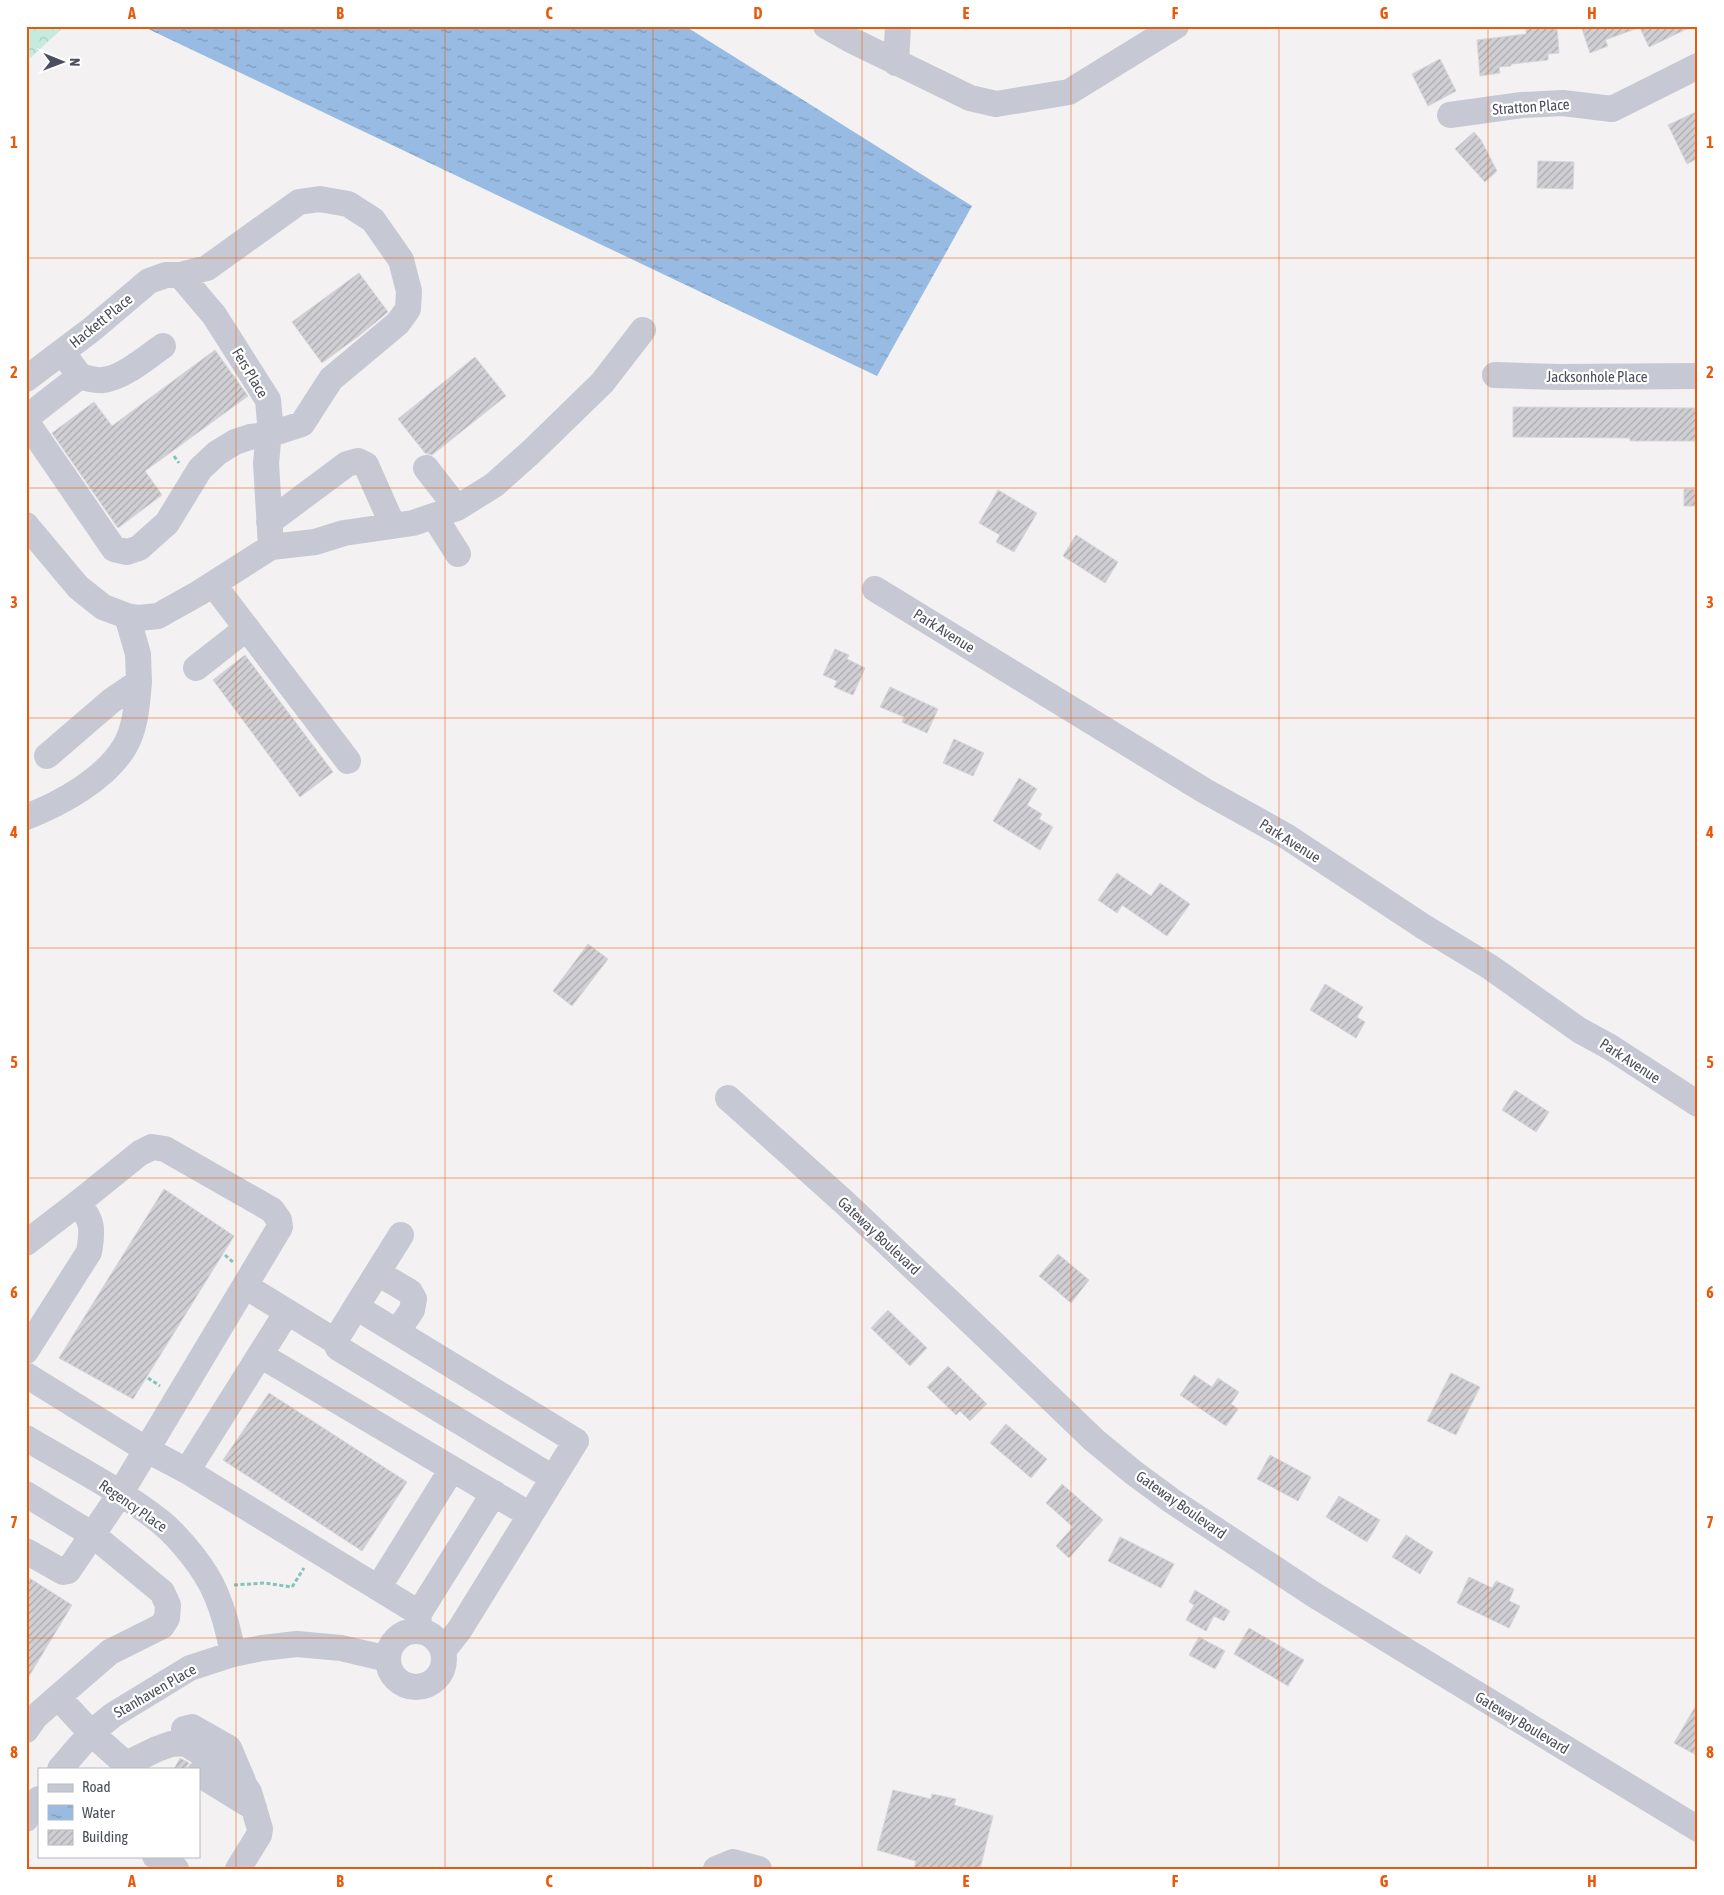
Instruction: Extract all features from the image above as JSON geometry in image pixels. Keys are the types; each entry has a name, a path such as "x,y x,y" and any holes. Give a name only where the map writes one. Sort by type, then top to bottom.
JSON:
{"street":[{"path":"826,26 896,63 970,98 996,104 1069,92 1169,28"},
{"path":"896,63 898,26"},
{"name":"Stratton Place","path":"1450,115 1522,105 1563,103 1576,103 1612,109 1698,66"},
{"name":"Hackett Place","path":"26,379 149,281 166,275 180,275 207,268 299,202 320,199 348,204 373,220 401,260 409,291 408,308 398,324 331,379 302,424 268,435 250,437 235,442 217,453 200,469 167,523 139,548 127,552 114,549 26,419"},
{"name":"Fers Place","path":"180,275 214,315 268,400 266,463 270,535"},
{"path":"270,535 315,542 344,533 413,523 446,512 494,485 531,452 602,383 644,330"},
{"path":"62,352 80,376 104,380 119,375 163,346"},
{"name":"Jacksonhole Place","path":"1495,375 1598,378 1698,376"},
{"path":"26,419 80,376"},
{"path":"28,530 78,587 103,607 127,616 139,618 158,616 180,605 213,584 270,535 347,464 358,461 366,465 393,526"},
{"path":"426,468 446,512 458,554"},
{"path":"213,584 348,761"},
{"name":"Park Avenue","path":"875,589 1188,780 1286,836 1424,927 1490,967 1579,1030 1610,1046 1698,1104"},
{"path":"26,817 67,799 98,775 125,746 132,730 139,682 138,654 127,616"},
{"path":"196,668 247,628"},
{"path":"47,756 110,701 139,682"},
{"name":"Gateway Boulevard","path":"728,1098 845,1203 1094,1440 1134,1473 1172,1501 1316,1596 1484,1700 1698,1828"},
{"path":"26,1242 140,1153 152,1147 165,1149 272,1210 280,1227 242,1276 147,1450 68,1571 63,1572 26,1551"},
{"path":"26,1351 89,1252 92,1234 88,1216 78,1203"},
{"path":"335,1341 401,1236"},
{"path":"378,1272 410,1292 414,1299 412,1310 397,1332"},
{"path":"242,1276 288,1312 335,1341 338,1348 553,1478"},
{"path":"356,1307 576,1441 460,1629 443,1651"},
{"path":"187,1470 288,1312"},
{"path":"260,1355 530,1515"},
{"path":"26,1375 147,1450 187,1470 378,1588 418,1622 443,1651 444,1661 442,1670 436,1679 420,1688 410,1687 401,1684 389,1669 389,1650 393,1642 409,1632 418,1622 494,1493"},
{"name":"Regency Place","path":"26,1438 120,1494 163,1524 198,1565 215,1591 227,1624 234,1654"},
{"path":"378,1588 452,1469"},
{"path":"26,1494 93,1535 162,1592 168,1605 167,1618 162,1626 110,1652 35,1717 26,1730"},
{"name":"Stanhaven Place","path":"61,1768 91,1733 113,1715 190,1668 234,1654 262,1648 297,1644 340,1648 388,1659"},
{"path":"58,1697 91,1733 114,1752 125,1767 158,1749"},
{"path":"158,1749 188,1768"},
{"path":"158,1749 196,1768"},
{"path":"200,1770 249,1794 260,1824 259,1835 238,1869"},
{"path":"200,1774 249,1794"},
{"path":"26,1819 38,1801"},
{"path":"159,1858 176,1869"},
{"path":"716,1869 732,1862 759,1869"}],"path":[{"path":"225,1255 242,1276"},
{"path":"234,1585 265,1583 292,1587 305,1567"}],"green space":[{"path":"26,26 65,26 26,62"}],"water":[{"path":"142,26 685,26 972,206 877,376"}],"building":[{"path":"1526,26 1557,26 1559,53 1548,54 1548,60 1511,64 1511,66 1499,67 1500,73 1480,76 1477,40 1526,34"},
{"path":"1581,26 1638,26 1638,28 1605,40 1608,46 1590,53"},
{"path":"1639,26 1693,26 1649,47"},
{"path":"1440,59 1456,91 1428,106 1412,74"},
{"path":"1698,111 1698,158 1687,164 1668,125"},
{"path":"1474,132 1481,140 1497,171 1485,182 1455,149"},
{"path":"1538,161 1574,162 1573,189 1537,188"},
{"path":"359,273 388,312 322,363 292,322"},
{"path":"215,350 248,396 145,471 162,495 118,528 52,433 94,402 112,426"},
{"path":"475,357 506,396 432,455 425,453 398,419"},
{"path":"1513,407 1698,408 1698,441 1630,441 1630,438 1513,437"},
{"path":"1684,489 1698,489 1698,506 1684,506"},
{"path":"998,490 1037,513 1014,552 996,542 1000,535 979,523"},
{"path":"1076,535 1118,562 1105,583 1063,556"},
{"path":"835,649 849,655 847,659 865,668 853,695 834,687 837,681 823,675"},
{"path":"245,655 333,772 300,797 213,680"},
{"path":"890,687 938,709 927,733 902,722 904,717 880,707"},
{"path":"954,739 984,753 973,776 943,763"},
{"path":"1019,778 1037,789 1027,805 1042,814 1039,819 1053,827 1040,850 993,821"},
{"path":"1117,873 1151,896 1160,883 1190,904 1167,936 1122,905 1117,913 1098,900"},
{"path":"588,944 608,959 572,1006 553,991"},
{"path":"1325,984 1363,1007 1357,1017 1365,1022 1356,1038 1310,1010"},
{"path":"1515,1090 1549,1112 1536,1132 1502,1110"},
{"path":"164,1189 234,1236 133,1399 59,1358"},
{"path":"1058,1254 1089,1280 1071,1303 1039,1276"},
{"path":"888,1310 927,1348 910,1366 871,1328"},
{"path":"948,1366 987,1404 970,1421 960,1411 956,1415 927,1387"},
{"path":"1451,1373 1480,1387 1456,1435 1427,1421"},
{"path":"1194,1375 1212,1387 1218,1378 1239,1392 1231,1404 1238,1409 1226,1426 1180,1395"},
{"path":"269,1393 407,1482 362,1551 223,1460"},
{"path":"1006,1424 1047,1459 1031,1478 990,1443"},
{"path":"1270,1455 1311,1477 1298,1501 1257,1479"},
{"path":"1062,1484 1103,1520 1069,1558 1056,1546 1073,1527 1046,1503"},
{"path":"1339,1496 1380,1520 1367,1542 1326,1517"},
{"path":"1406,1535 1433,1552 1420,1574 1392,1557"},
{"path":"1120,1537 1174,1564 1161,1588 1108,1561"},
{"path":"26,1576 72,1605 26,1681"},
{"path":"1469,1577 1492,1588 1496,1581 1514,1589 1509,1601 1520,1606 1509,1628 1457,1603"},
{"path":"1195,1590 1230,1611 1224,1621 1214,1616 1206,1631 1186,1620 1194,1605 1189,1602"},
{"path":"1249,1628 1304,1660 1288,1686 1234,1654"},
{"path":"1199,1637 1225,1651 1215,1669 1189,1655"},
{"path":"1698,1702 1698,1756 1674,1743"},
{"path":"180,1758 189,1763 186,1768 175,1768"},
{"path":"893,1790 931,1799 932,1794 956,1799 954,1805 993,1816 980,1869 914,1869 916,1861 877,1850"}]}
